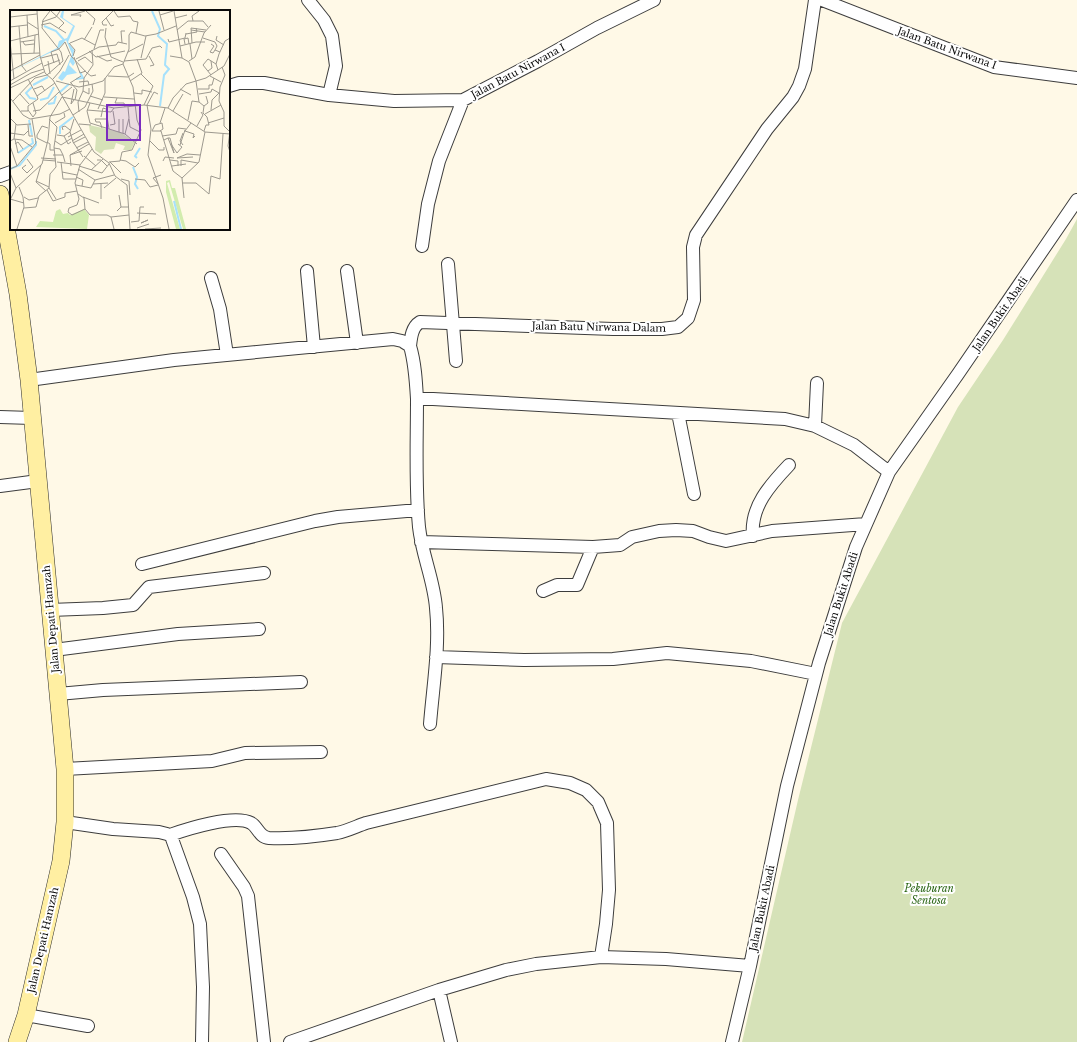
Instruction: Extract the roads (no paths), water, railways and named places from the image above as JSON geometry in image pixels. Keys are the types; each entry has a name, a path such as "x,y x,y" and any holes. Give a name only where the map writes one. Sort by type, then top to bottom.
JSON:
{"main road":[{"name":"Jalan Depati Hamzah","path":"0,194 18,294 29,380 65,769 65,822 61,860 26,1015 17,1042"}],"street":[{"path":"308,0 324,20 332,36 336,66 329,95"},
{"name":"Jalan Batu Nirwana I","path":"230,86 238,83 264,82 329,95 394,101 463,100 538,62 597,28 654,0"},
{"name":"Jalan Batu Nirwana Dalam","path":"410,346 414,328 420,322 613,329 662,329 678,327 688,318 694,300 693,247 696,235 767,129 793,97 799,86 805,69 815,0"},
{"name":"Jalan Batu Nirwana I","path":"822,0 994,67 1077,78"},
{"path":"422,246 428,204 439,161 463,100"},
{"path":"0,176 10,172"},
{"name":"Jalan Bukit Abadi","path":"732,1042 750,966 787,786 816,674 856,547 889,472 1077,200"},
{"path":"448,264 456,361"},
{"path":"307,271 314,347"},
{"path":"347,271 357,343"},
{"path":"211,278 220,309 226,355"},
{"path":"29,380 174,360 393,339 402,341 410,346 416,375 418,510 421,542 434,592 437,627 436,658 430,724"},
{"path":"815,426 817,382"},
{"path":"417,399 785,419 815,426 854,445 889,472"},
{"path":"678,413 694,494"},
{"path":"0,417 32,418"},
{"path":"753,536 752,527 758,507 766,492 788,465"},
{"path":"0,486 38,481"},
{"path":"142,564 315,521 338,517 418,510"},
{"path":"421,542 593,547 620,545 632,537 659,531 693,531 726,541 772,531 866,524"},
{"path":"543,591 557,585 577,585 593,547"},
{"path":"50,610 133,605 149,587 264,573"},
{"path":"54,650 178,634 259,629"},
{"path":"436,658 524,660 613,659 666,654 750,661 816,674"},
{"path":"58,694 111,689 301,682"},
{"path":"65,769 212,760 245,754 321,752"},
{"path":"65,822 113,829 159,832 170,835 198,826 227,821 241,821 252,823 265,837 270,838 338,832 366,823 546,778 570,783 586,790 598,802 607,823 609,890 601,957"},
{"path":"170,835 194,897 200,924 203,986 202,1042"},
{"path":"221,854 244,886 248,896 264,1042"},
{"path":"290,1042 439,990 506,970 536,964 601,957 666,959 750,966"},
{"path":"439,990 451,1042"},
{"path":"26,1015 88,1026"}],"park label":[{"name":"Pekuburan Sentosa","path":"929,894"}]}
